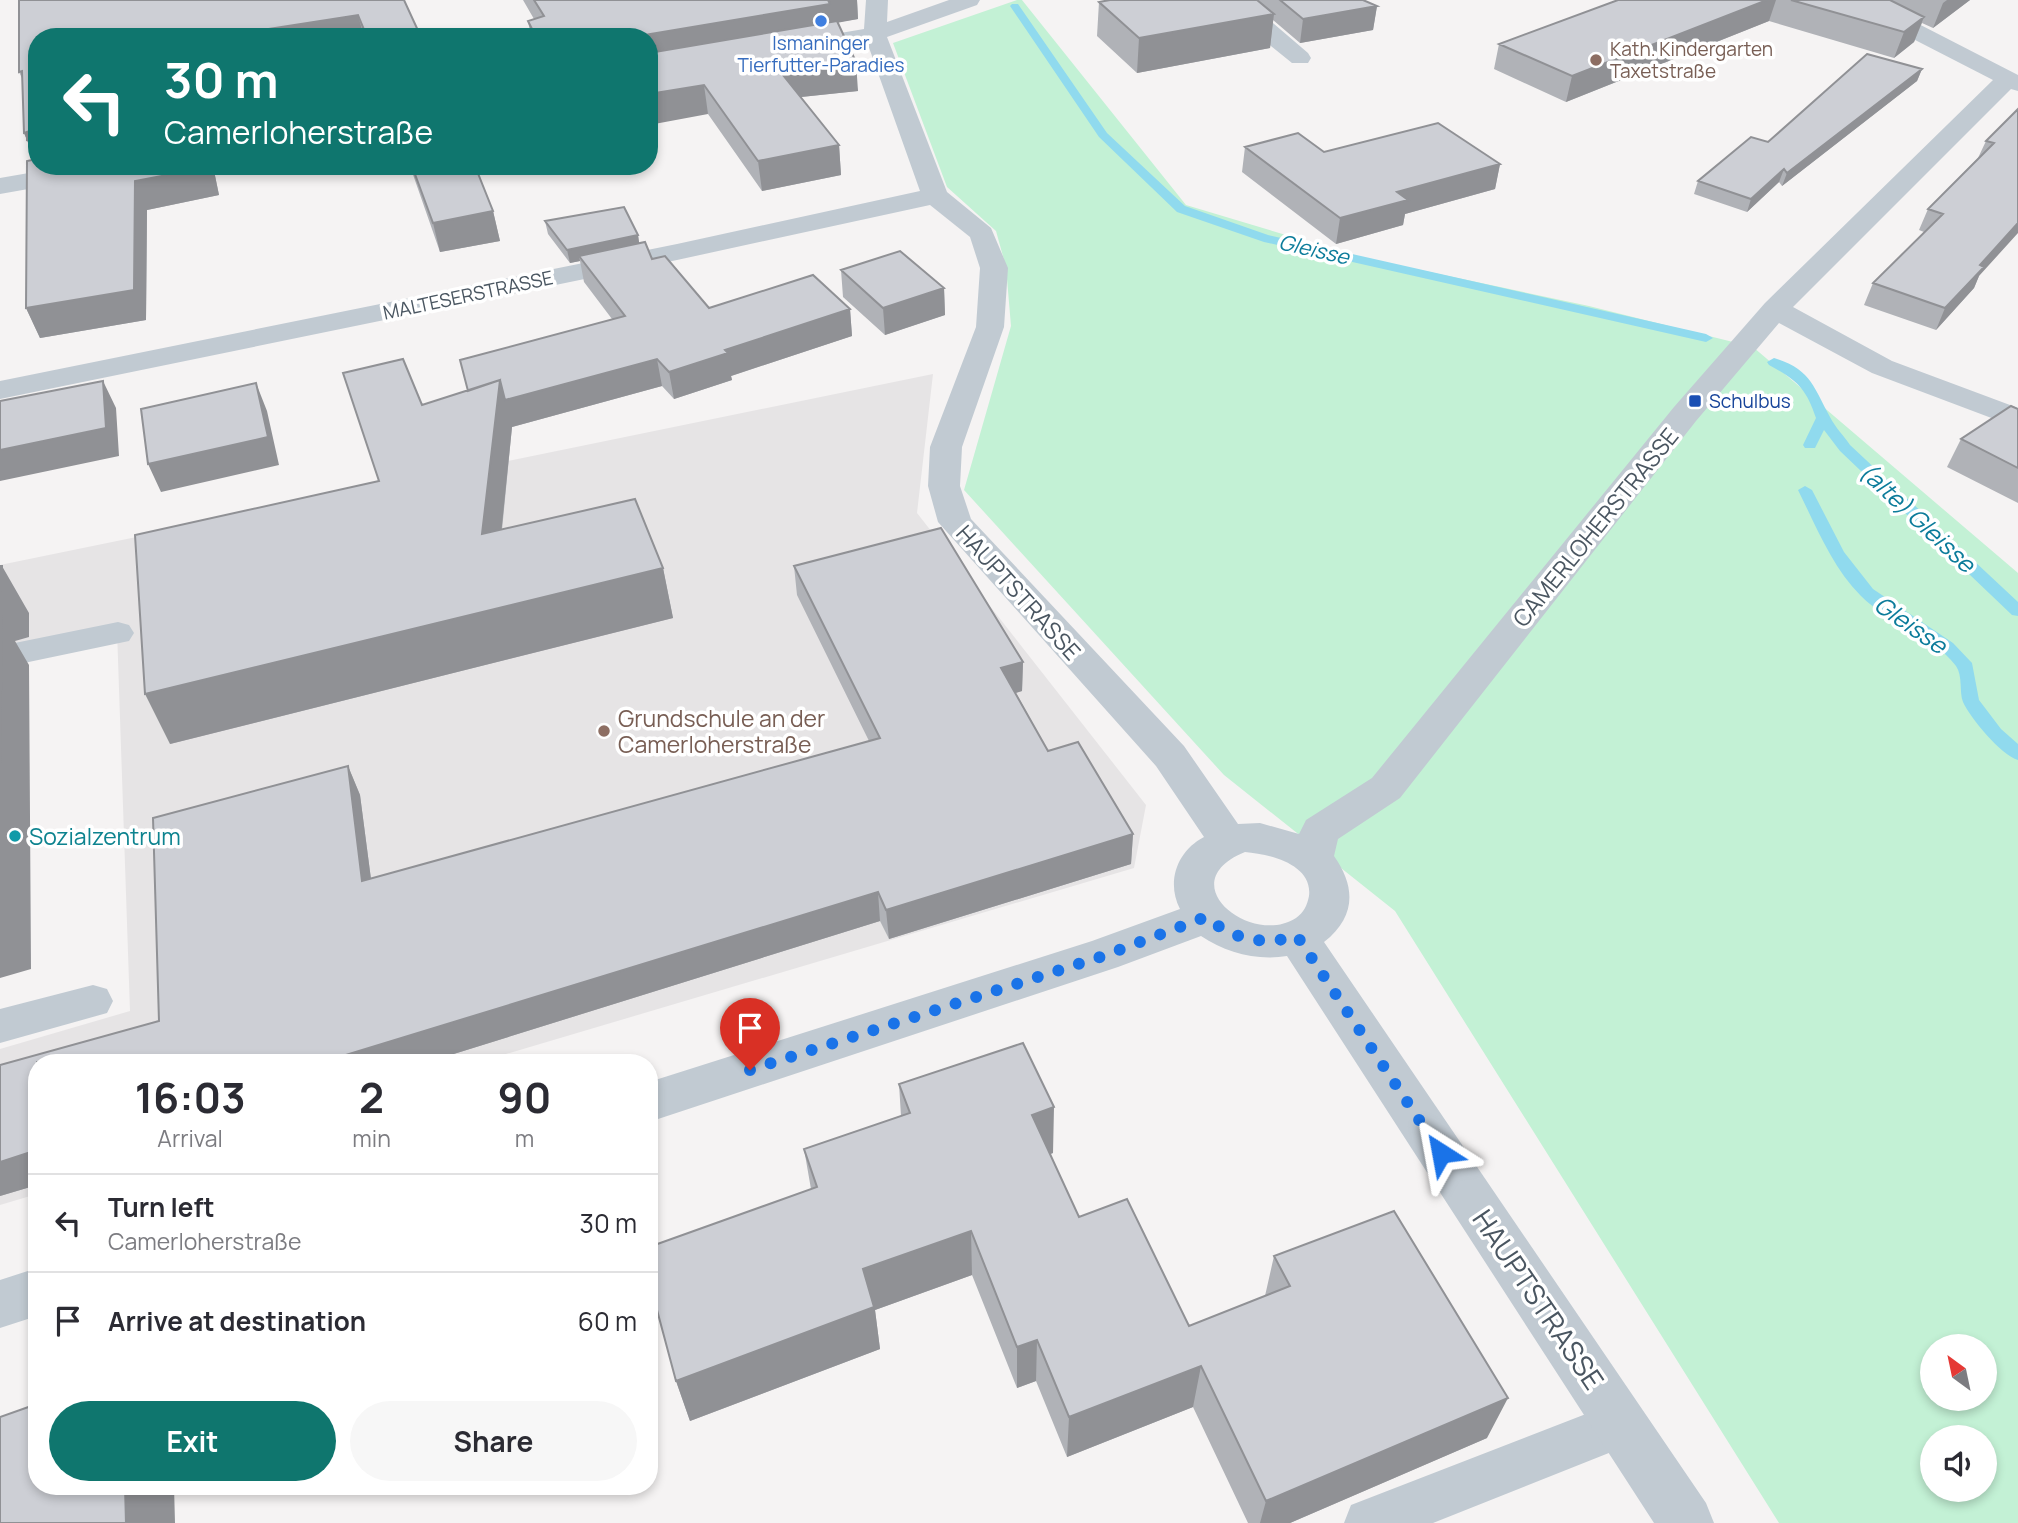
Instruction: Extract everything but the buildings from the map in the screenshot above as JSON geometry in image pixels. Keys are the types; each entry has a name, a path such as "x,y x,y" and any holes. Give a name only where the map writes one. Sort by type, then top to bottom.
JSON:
{"street":[{"path":"877,0 875,34 935,196"},
{"path":"770,52 875,34 969,0"},
{"path":"1234,0 1247,15 1300,58"},
{"path":"1854,0 2013,81"},
{"name":"CAMERLOHERSTRASSE","path":"1313,859 1320,831 1386,788 1685,414 1775,309 2013,81"},
{"path":"0,186 62,175"},
{"name":"MALTESERSTRASSE","path":"0,390 677,252 935,196"},
{"name":"HAUPTSTRASSE","path":"935,196 982,234 994,268 990,327 946,447 944,486 955,523 1170,756 1227,841"},
{"path":"1775,309 1882,367 2018,419"},
{"path":"1263,837 1298,848 1313,859 1325,875 1330,893 1327,910 1315,925 1297,936 1279,941 1259,942 1221,929 1206,917 1196,900 1193,882 1197,865 1210,851 1227,841 1263,837"},
{"path":"658,1099 1103,956 1206,917"},
{"name":"HAUPTSTRASSE","path":"1297,936 1686,1523"},
{"path":"0,1304 28,1295"}],"lane":[{"path":"0,657 118,633"},
{"path":"0,1026 93,1001"},
{"path":"1369,1523 1622,1424"}],"shaded area":[{"name":"Grundschule an der Camerloherstraße","path":"933,374 917,513 1146,805 1134,868 506,1054 28,1054 28,1197 0,1205 0,1049 130,1011 117,630 0,657 0,565"}],"green space":[{"path":"1022,0 1186,205 1359,257 1589,306 1753,347 2018,573 2018,1523 1779,1523 1395,911 1224,775 964,490 1011,326 1006,267 996,231 947,187 893,43"}],"waterway":[{"name":"Gleisse","path":"1015,6 1103,135 1181,209 1264,238 1706,338"},
{"name":"Gleisse","path":"1774,362 1807,384 1823,418"},
{"name":"Gleisse","path":"1810,445 1823,418"},
{"name":"(alte) Gleisse","path":"1823,418 1845,448 2018,611"},
{"name":"Gleisse","path":"1805,490 1837,554 1867,593 1947,647 1966,667 1971,701 1995,733 2018,754"}],"place":[{"name":"Ismaninger Tierfutter-Paradies","path":"821,21"},
{"name":"Kath. Kindergarten Taxetstraße","path":"1596,60"},
{"name":"Schulbus","path":"1695,401"},
{"name":"Grundschule an der Camerloherstraße","path":"604,731"},
{"name":"Sozialzentrum","path":"15,836"}],"route":[{"path":"750,1070 1103,956 1206,917 1221,929 1259,942 1279,941 1297,936 1441,1153"}]}
